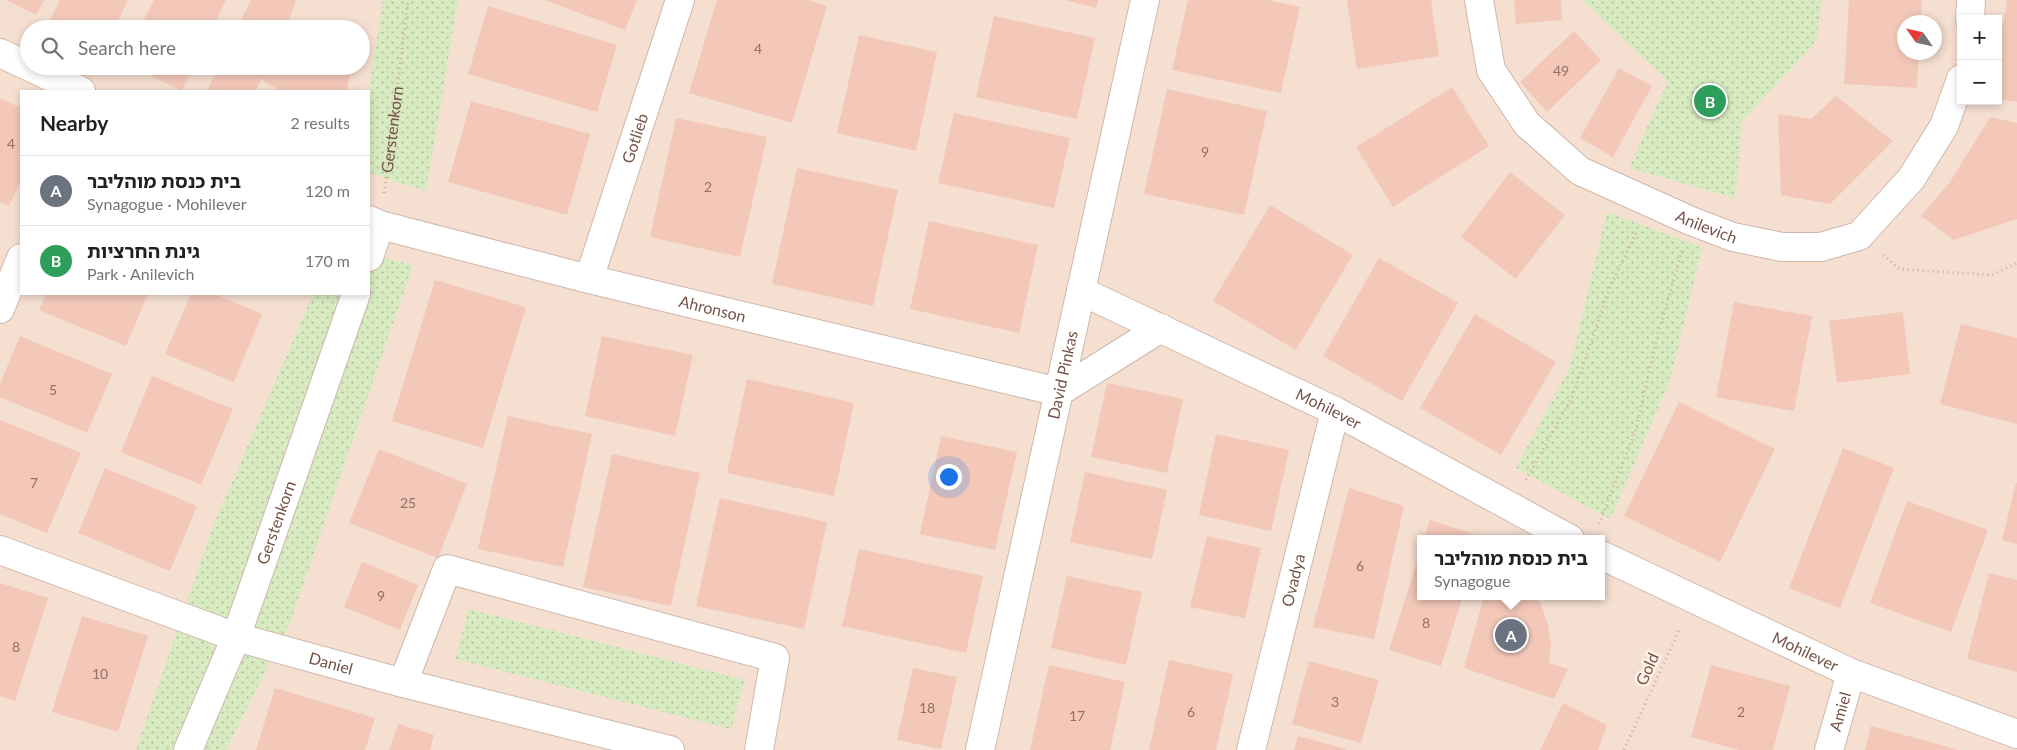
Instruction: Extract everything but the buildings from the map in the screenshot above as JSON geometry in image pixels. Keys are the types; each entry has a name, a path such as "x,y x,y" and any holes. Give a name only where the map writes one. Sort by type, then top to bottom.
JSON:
{"street":[{"name":"Gotlieb","path":"589,279 680,0"},
{"name":"David Pinkas","path":"980,750 1145,0"},
{"name":"Anilevich","path":"1478,0 1491,70 1527,124 1580,171 1691,221 1733,237 1782,247 1821,247 1859,236"},
{"path":"1970,15 1971,0"},
{"path":"0,53 20,62"},
{"path":"47,75 79,90"},
{"path":"1859,236 1911,178 1944,126 1957,90"},
{"path":"370,250 374,223"},
{"name":"Ahronson","path":"374,223 589,279 1059,392"},
{"path":"0,309 20,260"},
{"name":"Mohilever","path":"1081,290 1336,411 1563,535"},
{"name":"Gerstenkorn","path":"188,750 236,637 356,295"},
{"path":"1059,392 1161,328"},
{"name":"Ovadya","path":"1251,750 1336,411"},
{"name":"Mohilever","path":"1605,546 1693,598 1851,673 2017,734"},
{"name":"Daniel","path":"0,550 236,637 404,683 670,750"},
{"path":"404,683 446,569 775,658 759,750"},
{"name":"Amiel","path":"1829,750 1851,673"}],"path":[{"name":"Gerstenkorn","path":"374,223 408,0"},
{"path":"1511,507 1572,397 1610,287 1650,203"},
{"path":"1601,535 1636,429 1658,333 1691,221"},
{"path":"1859,236 1900,269 1992,275 2017,263"},
{"name":"Gold","path":"1624,750 1693,598"}],"shaded area":[{"path":"0,0 2017,0 2017,750 0,750"}],"green space":[{"path":"383,0 458,0 426,191 370,173 369,90"},
{"path":"1582,0 1822,0 1816,42 1742,121 1735,198 1629,168 1668,81"},
{"path":"1607,212 1702,247 1670,381 1610,519 1516,468 1570,367"},
{"path":"370,254 413,265 291,620 226,750 136,750 212,529 313,295 370,295"},
{"path":"469,609 744,680 731,729 455,659"}],"place":[{"name":"גינת החרציות","path":"1710,101"},
{"name":"בית כנסת מוהליבר","path":"1511,635"}]}
